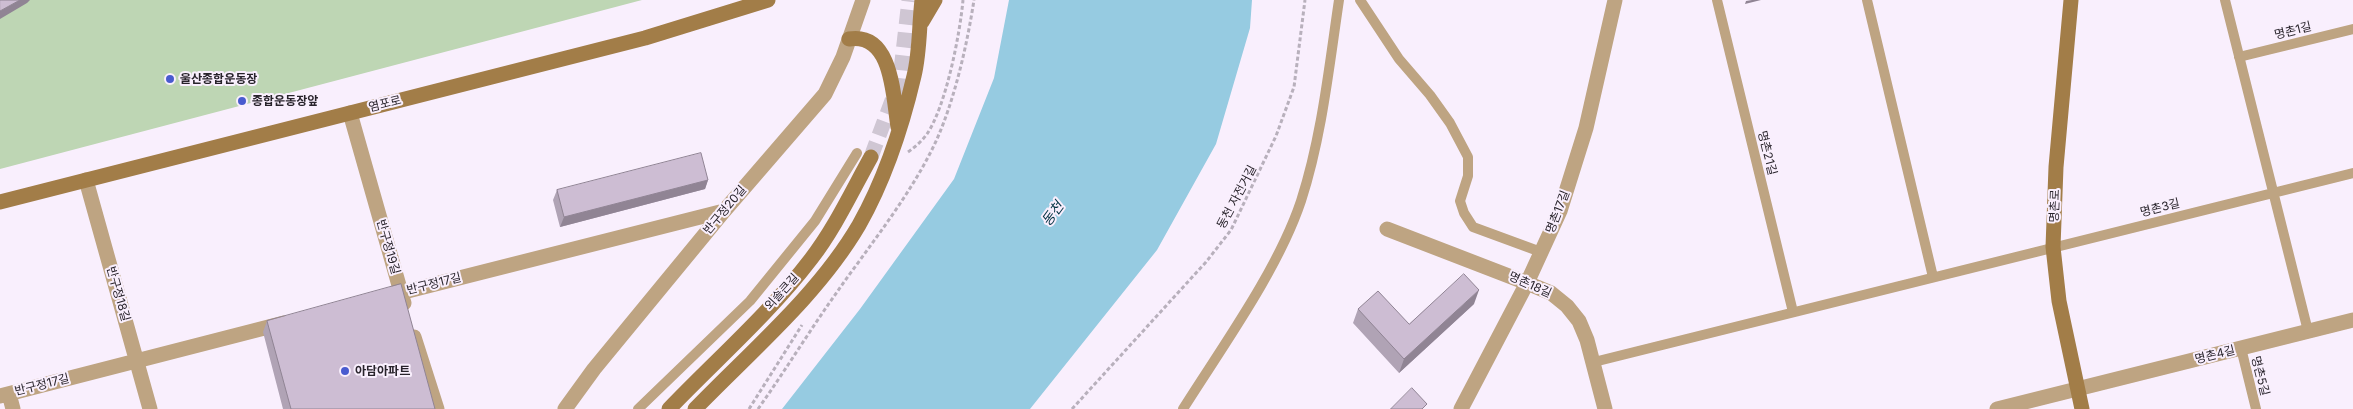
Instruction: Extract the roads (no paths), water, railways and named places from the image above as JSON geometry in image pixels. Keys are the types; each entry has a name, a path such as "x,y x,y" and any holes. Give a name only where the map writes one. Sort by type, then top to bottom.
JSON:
{"street":[{"name":"염포로","path":"0,202 645,38 768,0"},
{"name":"반구정20길","path":"565,409 594,369 724,211 824,94 864,0"},
{"path":"695,409 787,315 827,271 858,226 882,179 899,131 915,74 922,0"},
{"path":"919,27 936,0"},
{"name":"명촌17길","path":"1461,409 1527,282 1560,211 1586,128 1615,0"},
{"name":"명촌로","path":"2071,0 2056,167 2054,247 2059,301 2082,409"},
{"path":"849,39 860,37 870,40 883,55 889,76 899,131"},
{"name":"반구정19길","path":"350,113 400,293 437,409"},
{"name":"외솔큰길","path":"669,409 778,299 812,258 838,216 864,155"},
{"name":"반구정18길","path":"86,180 150,409"},
{"name":"반구정17길","path":"372,300 724,211"},
{"name":"명촌18길","path":"1387,229 1527,282 1551,293 1567,306 1579,321 1594,362 1605,409"},
{"name":"반구정17길","path":"5,395 297,320"},
{"name":"명촌4길","path":"1997,409 2353,320"},
{"path":"5,395 13,409"}],"lane":[{"path":"1183,409 1266,275 1300,202 1318,133 1339,0"},
{"path":"1360,0 1399,59 1430,95 1450,123 1468,157 1468,176 1460,201 1464,213 1473,227 1541,252"},
{"name":"명촌21길","path":"1717,0 1793,312"},
{"path":"1867,0 1933,277"},
{"path":"2225,0 2308,331"},
{"name":"명촌1길","path":"2240,57 2353,29"},
{"path":"638,409 750,300 815,222 864,155"},
{"name":"명촌3길","path":"2054,247 2353,173"},
{"path":"1594,362 2054,247"},
{"name":"명촌5길","path":"2241,348 2256,409"}],"water":[{"name":"동천","path":"1009,0 1252,0 1250,28 1216,144 1157,250 1030,409 782,409 860,309 954,179 994,78"}],"tunnel":[{"path":"871,157 900,79 909,0"}],"place":[{"name":"울산종합운동장","path":"170,79"},
{"name":"종합운동장앞","path":"242,101"},
{"name":"아담아파트","path":"345,371"}]}
